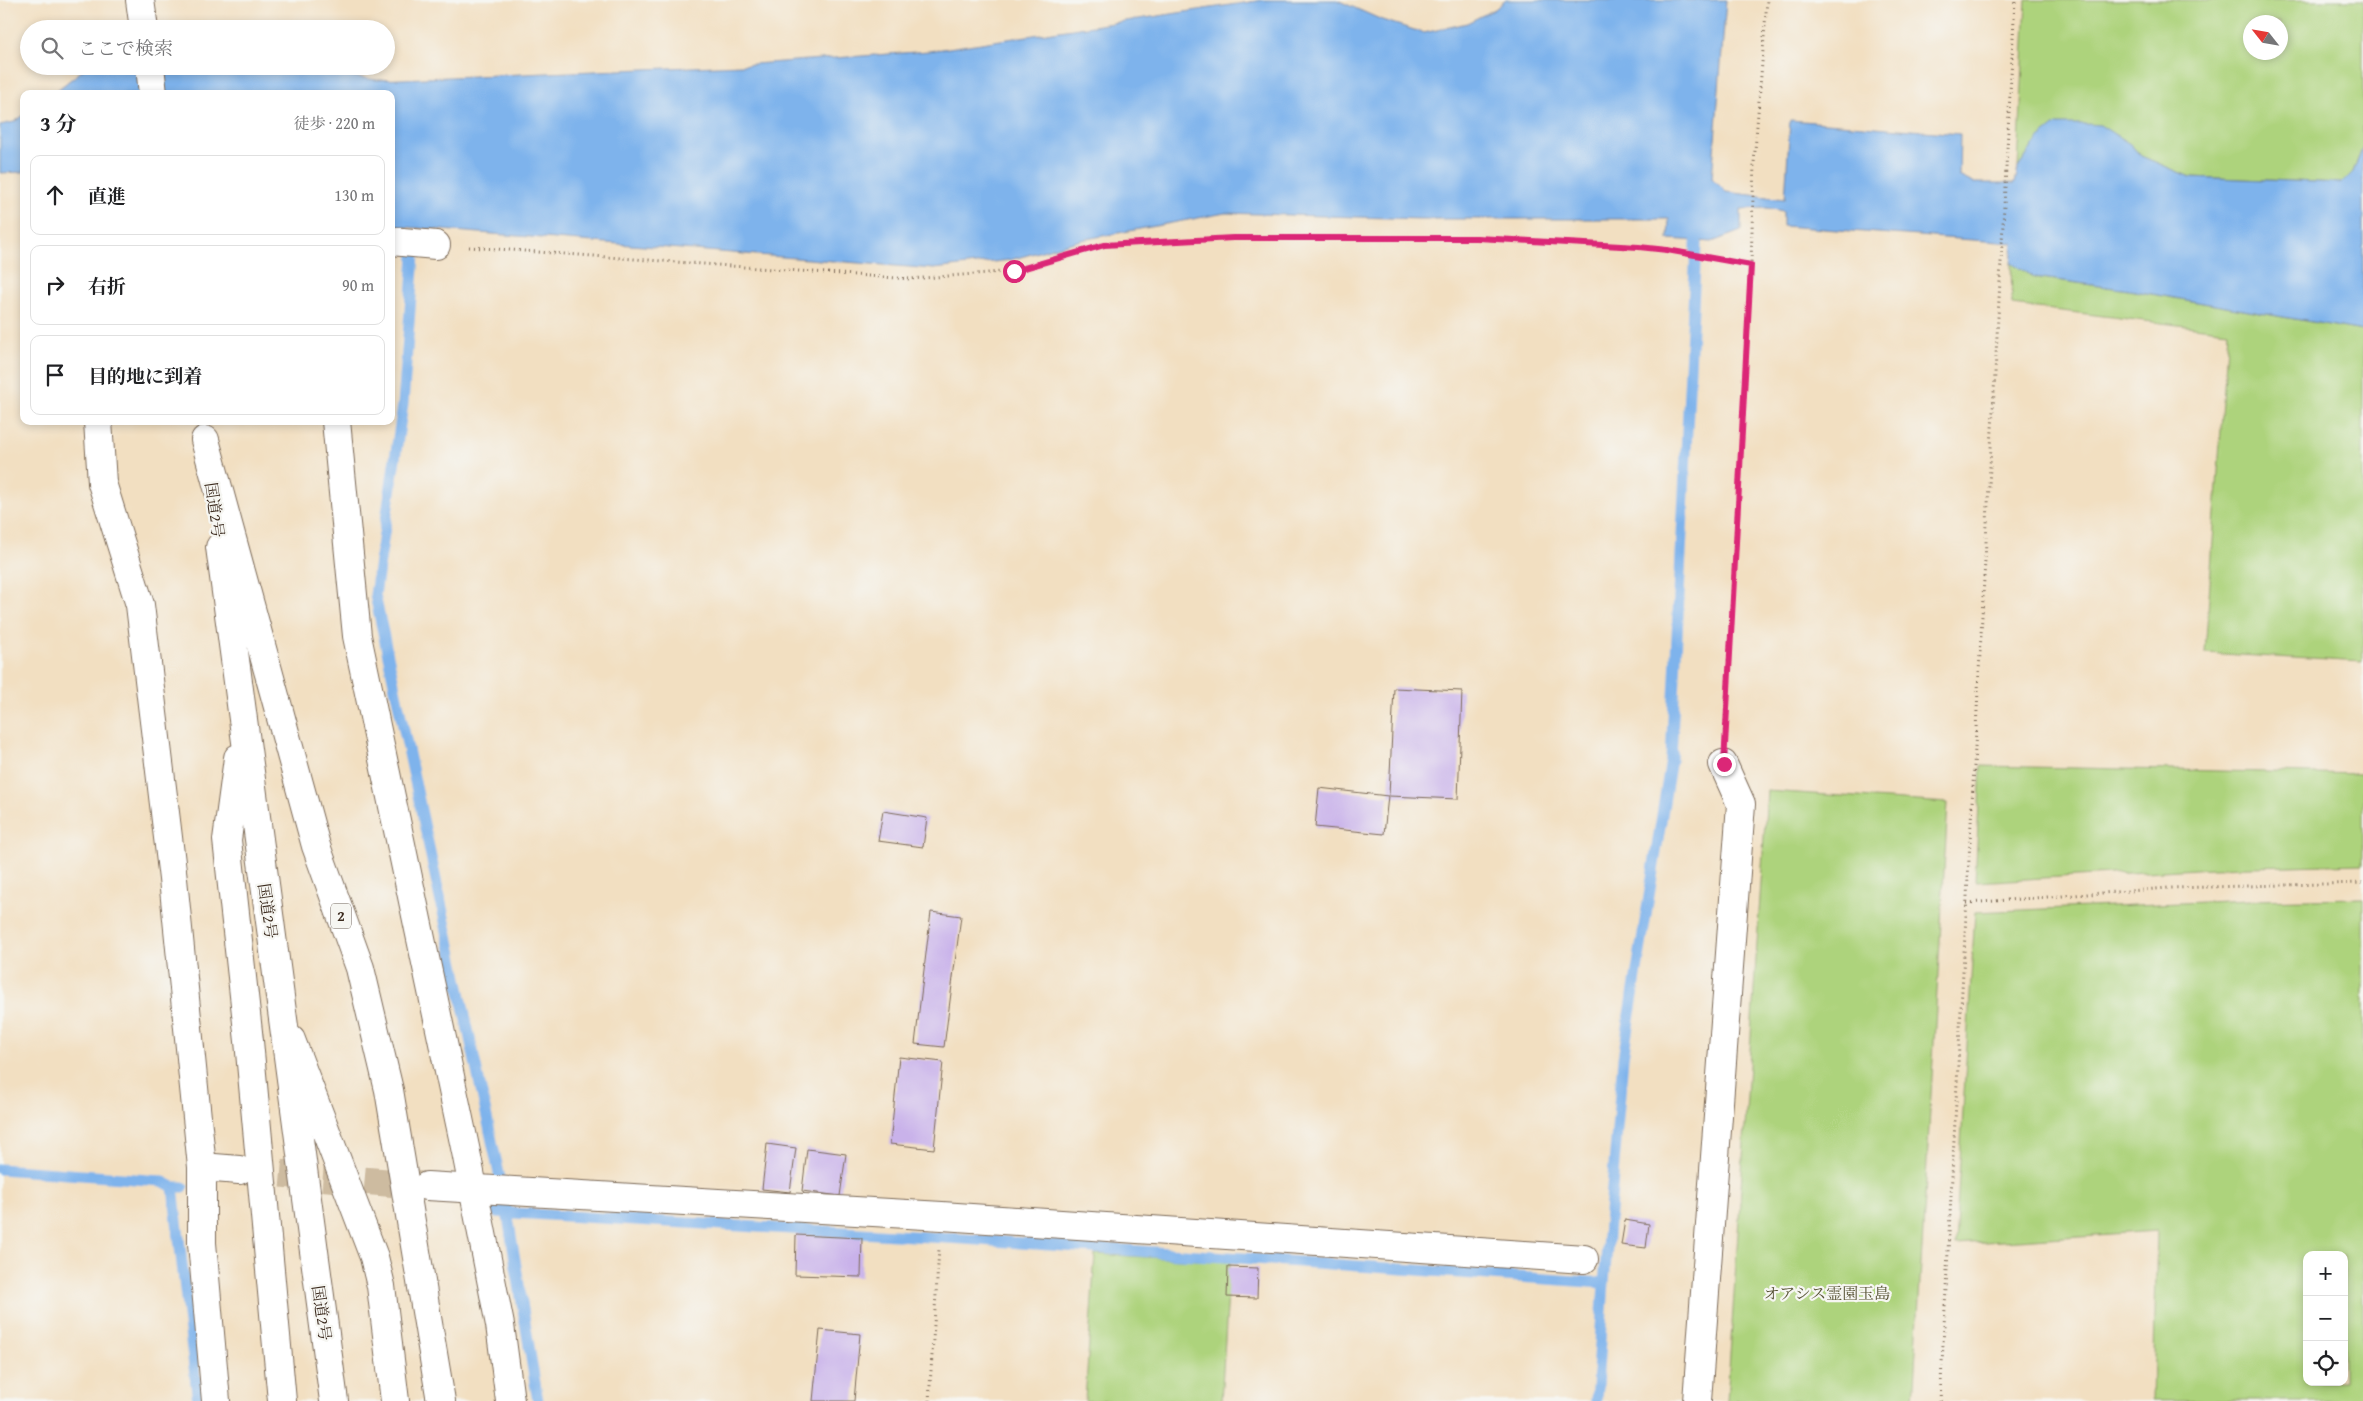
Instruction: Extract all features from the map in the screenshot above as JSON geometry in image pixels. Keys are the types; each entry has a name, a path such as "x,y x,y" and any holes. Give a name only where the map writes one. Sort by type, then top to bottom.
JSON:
{"main road":[{"path":"140,0 143,20"},
{"path":"151,75 153,90"},
{"path":"398,241 436,245"},
{"path":"98,425 102,483 140,604 173,879 202,1167 202,1243 216,1401"},
{"path":"336,425 357,636 492,1190 500,1325 510,1401"},
{"name":"国道2号","path":"204,430 334,1401"},
{"name":"2","path":"204,430 316,846 360,968 389,1090 440,1401"},
{"name":"2","path":"243,722 228,840 249,1041 282,1401"},
{"path":"1697,1401 1741,804 1724,764"},
{"path":"281,1013 374,1257 380,1286 395,1401"},
{"path":"202,1167 239,1170"},
{"path":"427,1186 942,1216 1584,1258"}],"path":[{"path":"1724,764 1753,229 1754,164 1767,0"},
{"path":"1940,1401 2015,0"},
{"path":"436,245 910,279 1014,271 1104,245 1233,238 1477,238 1667,250 1751,265"},
{"path":"1967,903 2169,888 2363,883"},
{"path":"929,1401 940,1245"}],"green space":[{"path":"2026,0 2363,0 2363,147 2353,172 2342,183 2190,177 2141,156 2130,144 2039,138 2018,168"},
{"path":"2011,263 2034,277 2129,290 2363,331 2363,662 2205,653 2228,331 2012,305"},
{"path":"1981,766 2363,774 2363,864 2213,868 1975,882"},
{"name":"オアシス霊園玉島","path":"1767,791 1948,803 1913,1401 1727,1401"},
{"path":"2363,898 2363,1401 2153,1401 2157,1231 1955,1244 1975,912 2250,900"},
{"path":"1095,1254 1230,1262 1221,1401 1085,1401"}],"water":[{"path":"1263,0 1337,0 1382,20 1424,33 1467,23 1495,9 1506,0 1726,0 1712,178 1726,192 1785,199 1790,120 1960,134 1959,176 1973,183 2015,183 2018,168 2039,138 2057,124 2100,125 2130,144 2141,156 2190,177 2342,183 2353,172 2363,147 2363,331 2129,290 2034,277 2011,263 2013,243 1783,226 1783,211 1767,208 1741,209 1741,231 1712,242 1668,239 1669,219 1421,219 1225,213 1081,240 1010,260 934,269 395,226 395,90 57,90 76,75 343,75 377,80 741,65 929,51"},
{"path":"20,118 20,172 0,173 0,125 14,122"}],"building":[{"path":"1394,688 1462,691 1458,799 1389,796"},
{"path":"1319,788 1388,796 1384,834 1315,827"},
{"path":"883,811 927,818 923,847 878,841"},
{"path":"931,912 961,916 944,1047 915,1044"},
{"path":"899,1057 943,1062 934,1149 890,1144"},
{"path":"767,1144 796,1148 790,1192 762,1189"},
{"path":"807,1149 846,1154 840,1196 802,1191"},
{"path":"1625,1220 1649,1224 1646,1248 1621,1245"},
{"path":"796,1235 862,1238 861,1277 795,1275"},
{"path":"1228,1267 1258,1268 1257,1298 1227,1297"},
{"path":"820,1330 860,1334 854,1401 813,1401"}],"waterway":[{"path":"1604,1283 1623,1058 1671,759 1697,226"},
{"path":"415,242 403,404 375,595 507,1211 538,1401"},
{"path":"0,1169 162,1181 173,1187 183,1187"},
{"path":"173,1187 198,1401"},
{"path":"496,1212 964,1239 1604,1283 1596,1401"}],"tunnel":[{"path":"239,1170 427,1186"}],"route":[{"path":"1014,271 1104,245 1233,238 1477,238 1639,247 1751,265 1724,764"}]}
